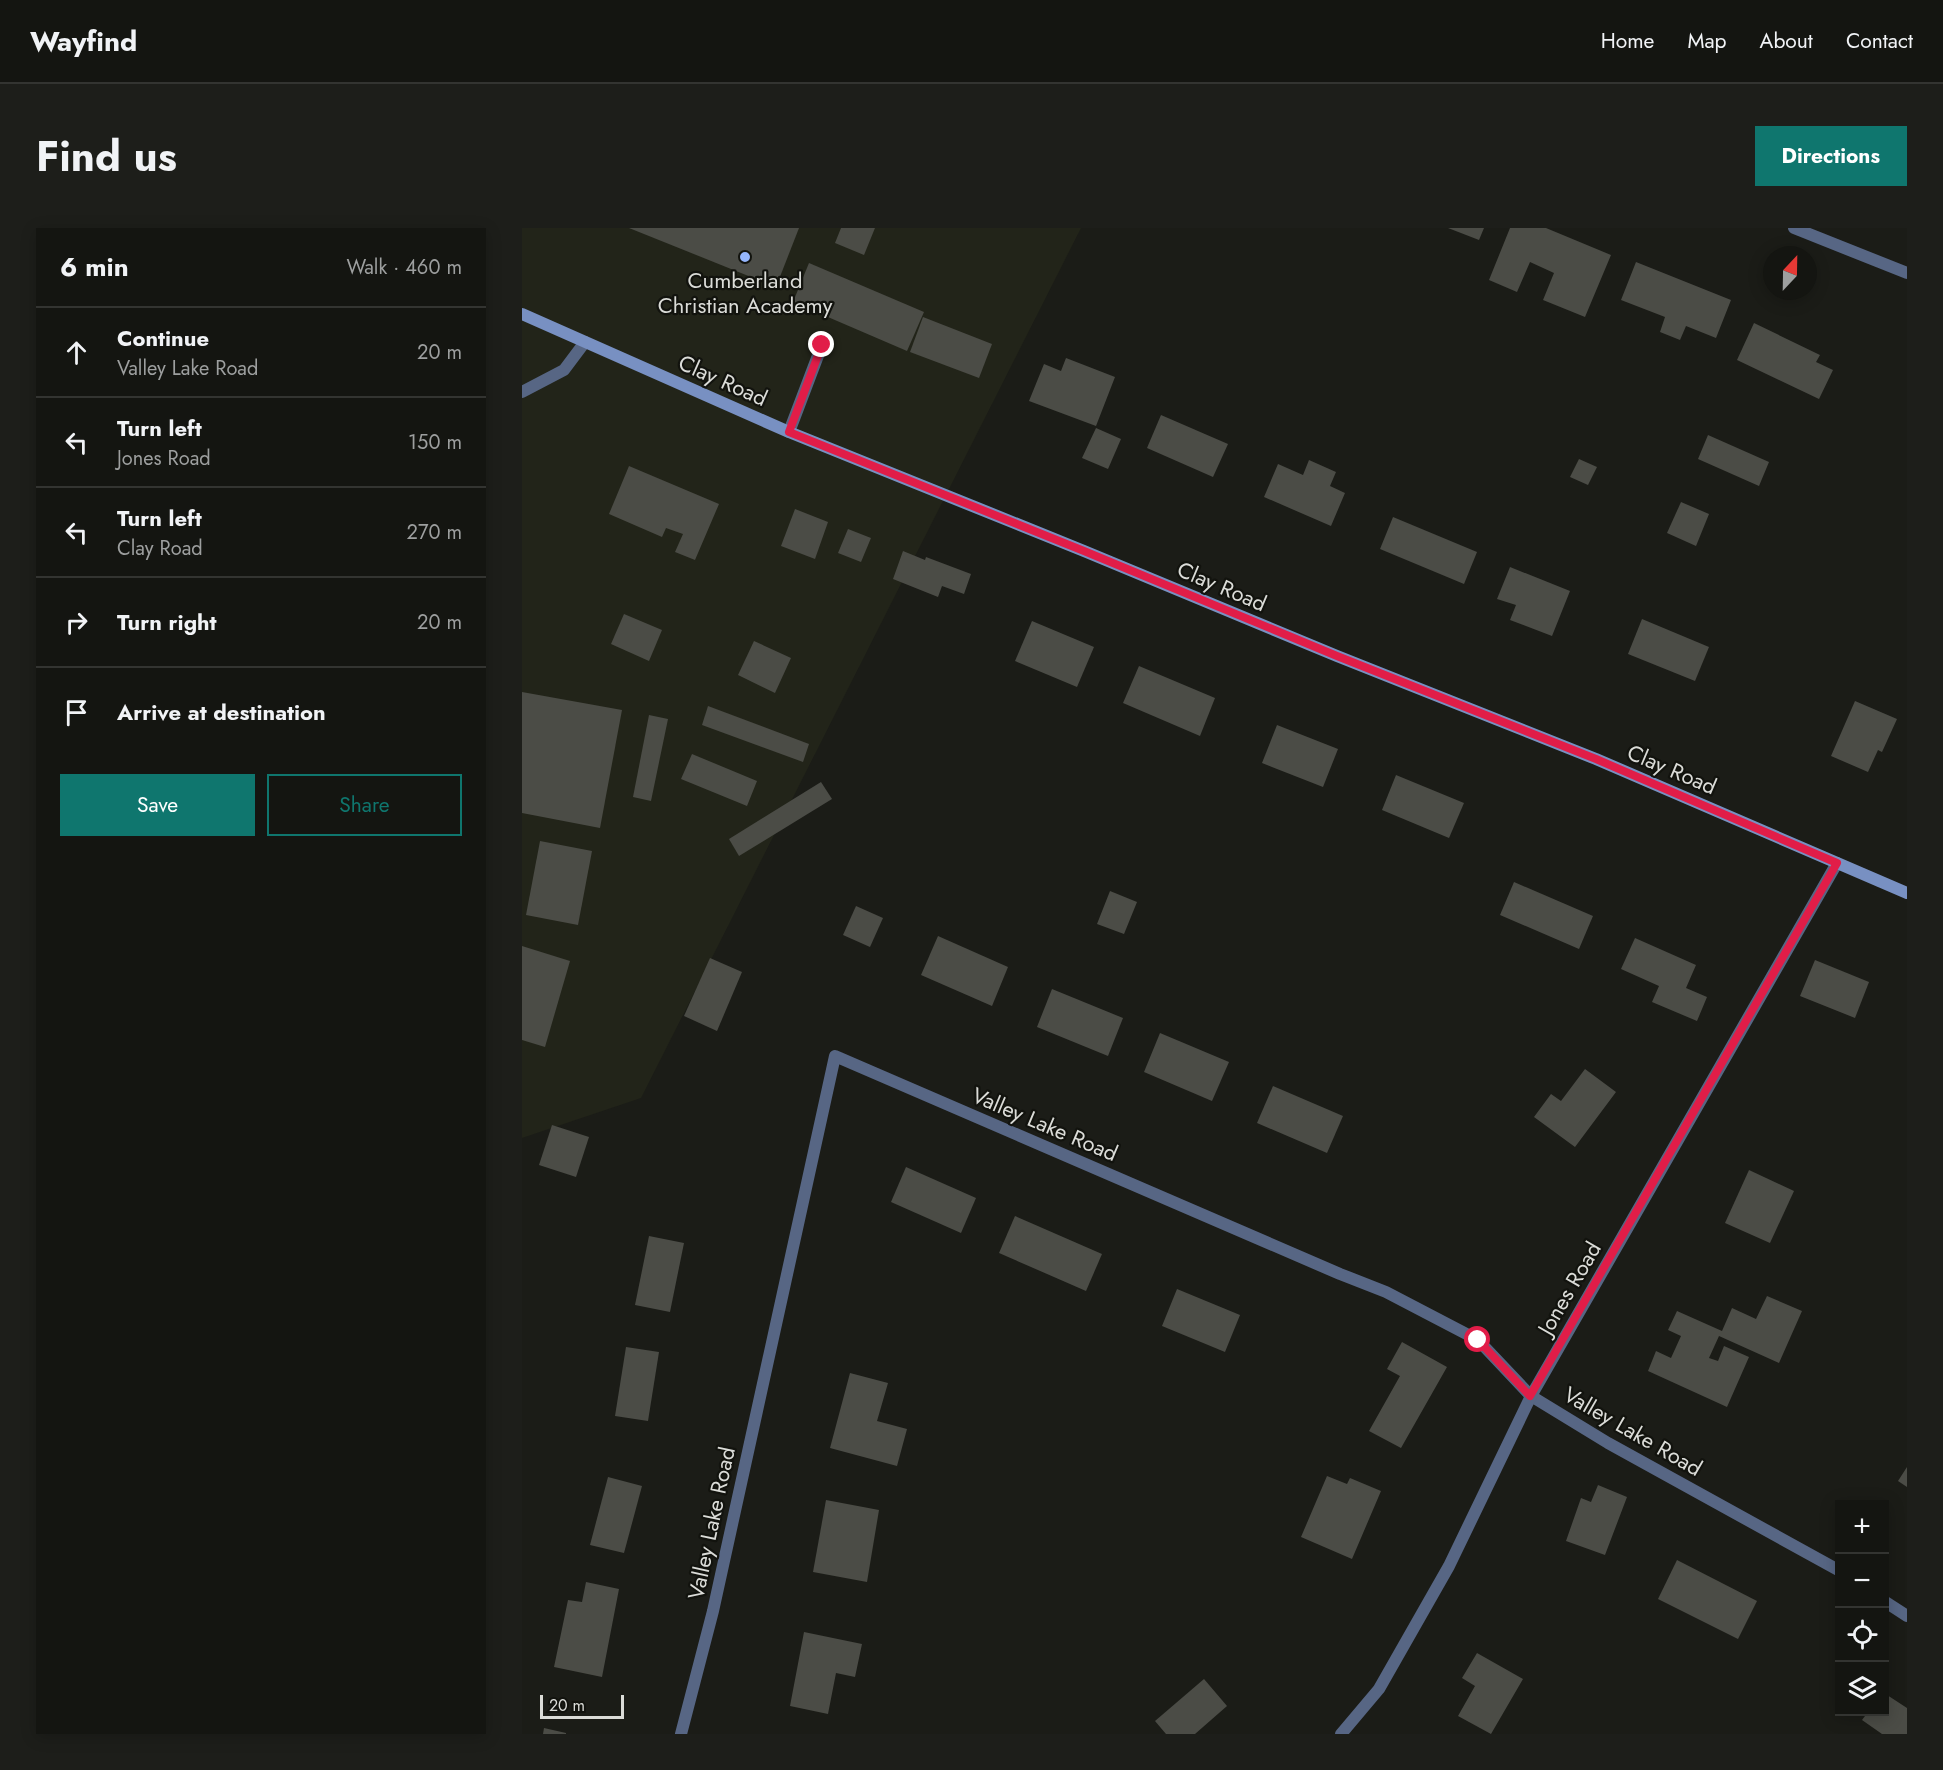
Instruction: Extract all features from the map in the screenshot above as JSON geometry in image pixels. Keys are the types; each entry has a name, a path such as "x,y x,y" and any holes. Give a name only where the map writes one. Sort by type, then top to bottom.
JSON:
{"street":[{"path":"1794,228 1907,273"},
{"name":"Clay Road","path":"522,314 789,432 1337,656 1596,759 1907,893"},
{"path":"522,392 564,370 585,342"},
{"path":"789,432 822,345"},
{"name":"Jones Road","path":"1341,1734 1379,1689 1449,1566 1530,1396 1837,863"},
{"name":"Valley Lake Road","path":"681,1734 713,1611 835,1056 1329,1270 1386,1292 1478,1340 1530,1396 1608,1443 1835,1569"},
{"path":"1889,1604 1907,1616"}],"shaded area":[{"path":"522,228 1081,228 641,1098 522,1138"}],"building":[{"name":"Cumberland Christian Academy","path":"629,228 799,228 776,287"},
{"path":"841,228 875,228 864,255 835,243"},
{"path":"1448,228 1484,228 1479,240"},
{"path":"1510,228 1546,228 1611,255 1585,317 1543,300 1554,273 1530,262 1517,292 1489,280"},
{"path":"1636,262 1731,300 1716,338 1686,326 1680,340 1660,332 1665,317 1621,300"},
{"path":"809,263 924,312 907,351 793,302"},
{"path":"923,317 992,344 979,378 910,352"},
{"path":"1754,323 1820,355 1816,362 1833,370 1819,399 1737,360"},
{"path":"1066,358 1115,377 1096,426 1029,401 1044,364 1061,371"},
{"path":"1161,415 1228,444 1213,477 1147,448"},
{"path":"1096,428 1121,439 1108,469 1082,458"},
{"path":"1708,435 1769,462 1759,486 1698,459"},
{"path":"1579,459 1597,467 1588,485 1570,477"},
{"path":"1309,460 1336,472 1330,486 1345,493 1331,526 1264,497 1278,464 1303,475"},
{"path":"629,466 719,504 695,560 675,552 683,534 666,528 662,537 609,514"},
{"path":"1681,502 1709,514 1696,546 1667,533"},
{"path":"795,509 828,522 815,559 781,546"},
{"path":"1393,517 1477,552 1464,584 1380,549"},
{"path":"848,529 871,538 861,562 838,553"},
{"path":"903,551 971,574 964,594 942,586 938,597 893,579"},
{"path":"1510,567 1570,591 1552,636 1510,620 1516,605 1497,599"},
{"path":"624,614 662,630 649,661 611,644"},
{"path":"1642,619 1709,647 1695,681 1628,654"},
{"path":"1032,621 1094,647 1077,687 1015,661"},
{"path":"754,641 791,658 775,693 738,675"},
{"path":"1139,666 1215,698 1200,736 1123,703"},
{"path":"522,692 622,710 600,828 522,813"},
{"path":"1855,701 1897,719 1882,752 1878,750 1868,772 1831,756"},
{"path":"708,706 809,744 803,762 702,725"},
{"path":"649,715 668,719 651,801 633,797"},
{"path":"1277,725 1338,749 1323,787 1262,763"},
{"path":"692,754 757,781 747,806 681,779"},
{"path":"1396,775 1464,803 1449,838 1382,810"},
{"path":"821,782 832,799 739,856 729,839"},
{"path":"540,841 592,851 578,925 526,915"},
{"path":"1514,882 1593,916 1579,949 1500,915"},
{"path":"1110,891 1137,902 1124,934 1097,924"},
{"path":"856,906 883,918 870,947 843,935"},
{"path":"938,936 1008,967 992,1006 921,975"},
{"path":"1635,938 1696,965 1686,988 1707,997 1697,1021 1652,1002 1659,986 1621,969"},
{"path":"522,946 570,961 545,1047 522,1040"},
{"path":"710,958 742,972 717,1031 684,1016"},
{"path":"1815,960 1869,982 1855,1018 1800,996"},
{"path":"1052,989 1123,1018 1108,1056 1037,1027"},
{"path":"1160,1033 1229,1062 1212,1101 1144,1072"},
{"path":"1585,1069 1616,1092 1575,1147 1534,1117 1551,1094 1561,1101"},
{"path":"1273,1086 1343,1116 1327,1153 1257,1123"},
{"path":"552,1125 589,1137 576,1177 539,1165"},
{"path":"906,1167 976,1198 961,1233 891,1202"},
{"path":"1749,1170 1794,1191 1770,1243 1725,1223"},
{"path":"1015,1216 1102,1254 1086,1291 999,1253"},
{"path":"649,1236 684,1243 670,1312 635,1305"},
{"path":"1177,1289 1240,1315 1225,1352 1162,1326"},
{"path":"1767,1296 1802,1311 1779,1363 1719,1336 1709,1358 1718,1361 1724,1346 1749,1357 1727,1407 1648,1371 1656,1351 1671,1358 1681,1336 1668,1330 1677,1311 1722,1331 1732,1308 1756,1319"},
{"path":"1402,1342 1447,1367 1401,1448 1369,1431 1400,1376 1387,1369"},
{"path":"626,1347 659,1352 648,1421 615,1416"},
{"path":"850,1373 888,1383 877,1421 907,1429 897,1466 830,1448"},
{"path":"1907,1467 1907,1487 1898,1481"},
{"path":"1327,1476 1347,1484 1350,1478 1381,1491 1352,1559 1301,1537"},
{"path":"608,1477 642,1486 624,1553 590,1545"},
{"path":"1598,1485 1627,1497 1605,1555 1566,1541 1581,1498 1591,1502"},
{"path":"826,1500 879,1510 867,1582 813,1572"},
{"path":"1677,1560 1757,1601 1738,1639 1658,1599"},
{"path":"586,1582 619,1589 602,1677 554,1667 568,1600 582,1602"},
{"path":"804,1632 862,1644 855,1677 836,1673 828,1714 790,1706"},
{"path":"1477,1653 1523,1679 1491,1734 1458,1716 1475,1686 1462,1678"},
{"path":"1204,1679 1227,1706 1195,1734 1166,1734 1155,1721"},
{"path":"1889,1696 1907,1708 1907,1734 1882,1734 1862,1720 1865,1716 1889,1716"},
{"path":"544,1728 566,1733 566,1734 543,1734"}],"place":[{"name":"Cumberland Christian Academy","path":"745,257"}],"route":[{"path":"822,345 789,432 1337,656 1596,759 1837,863 1530,1396 1478,1340"}]}
